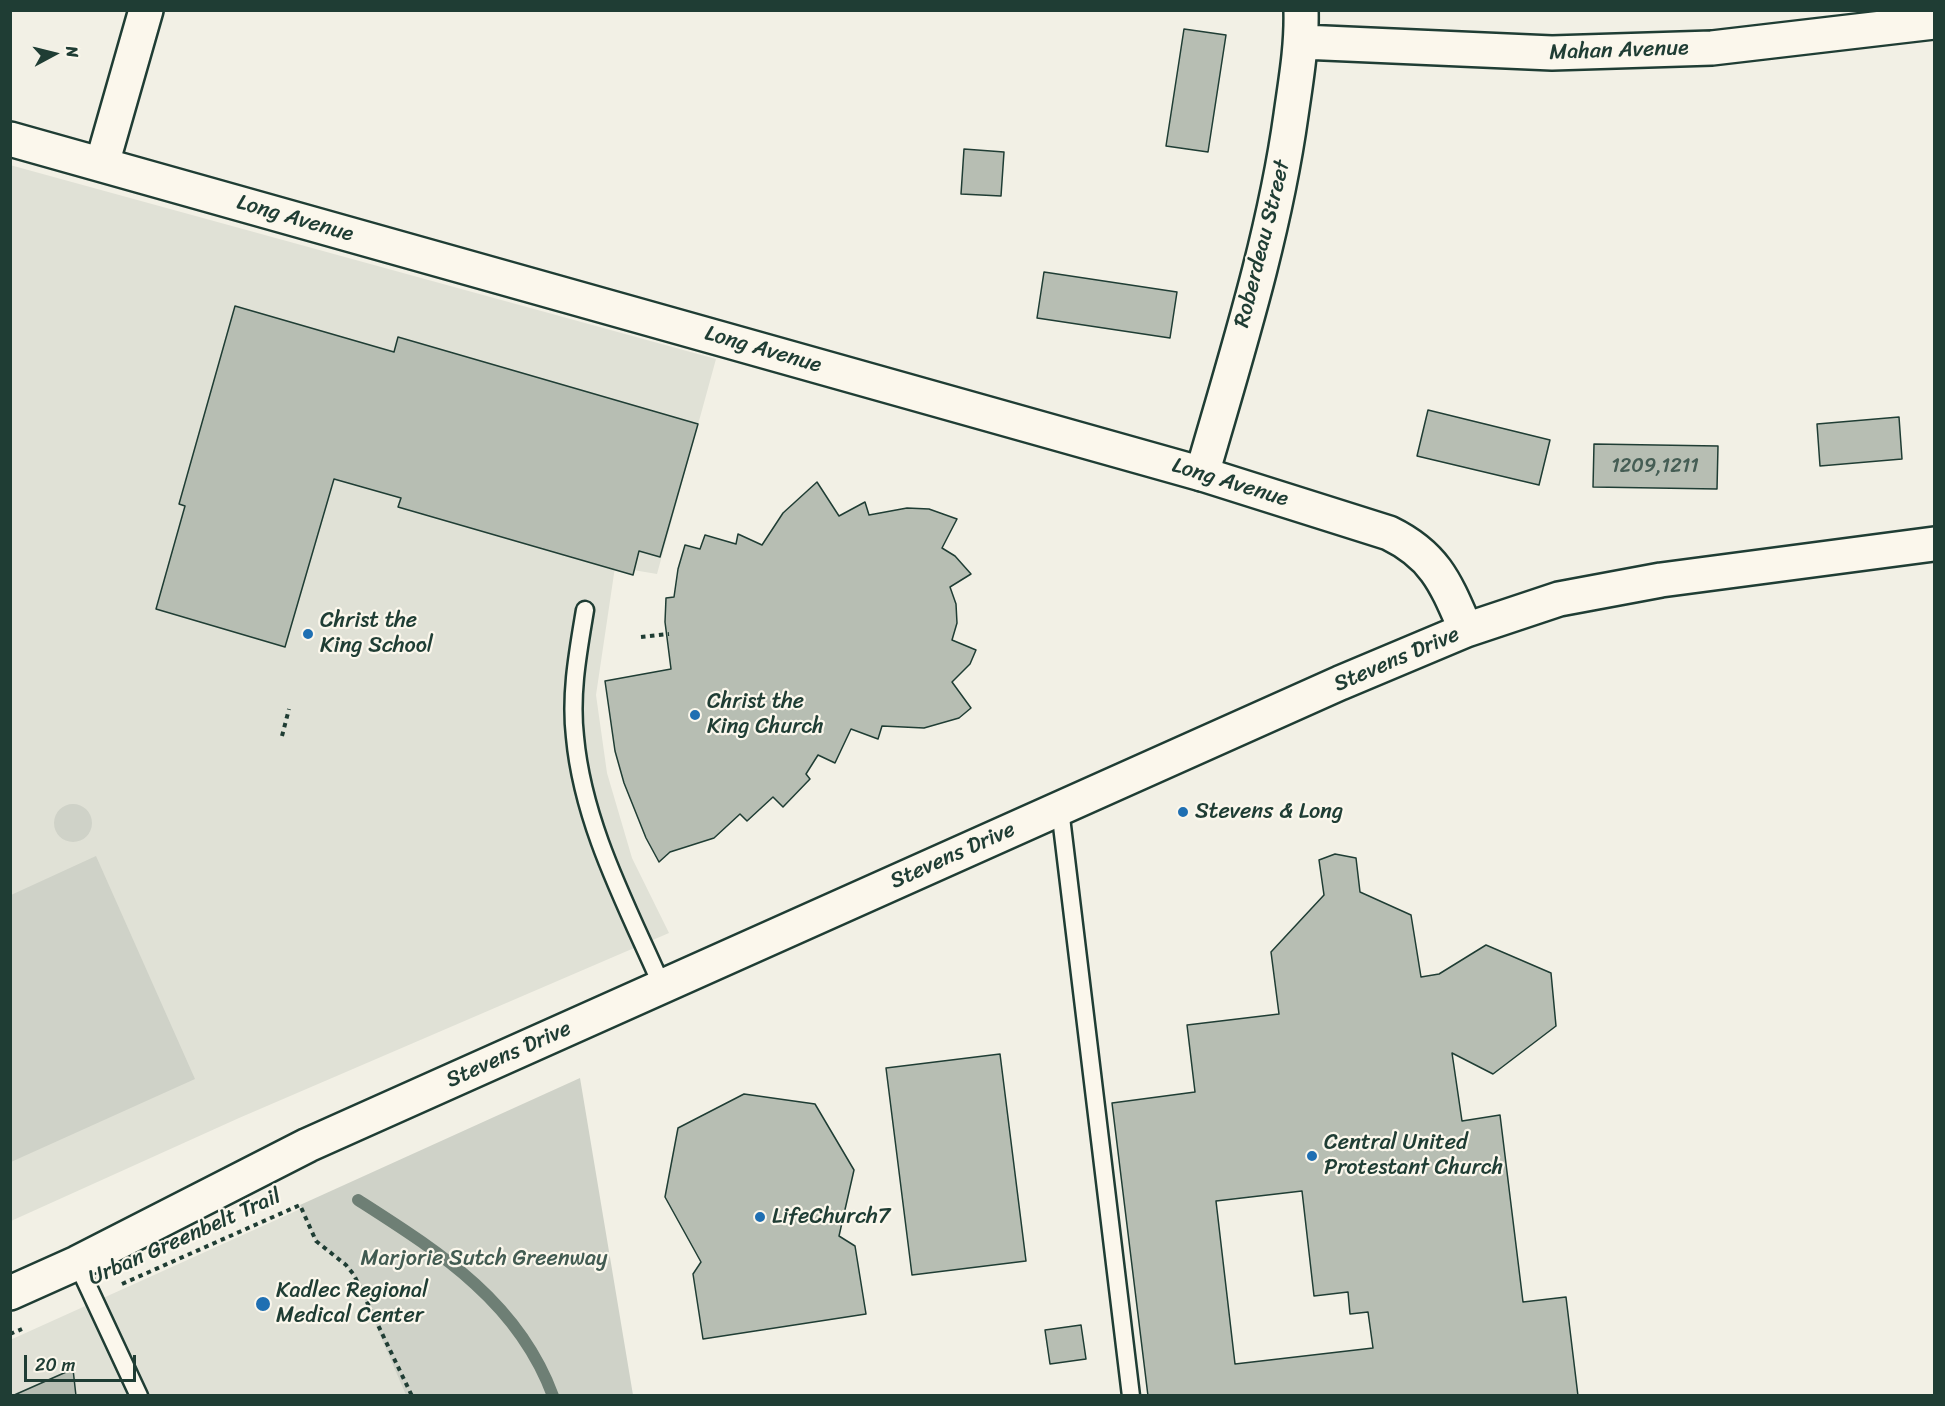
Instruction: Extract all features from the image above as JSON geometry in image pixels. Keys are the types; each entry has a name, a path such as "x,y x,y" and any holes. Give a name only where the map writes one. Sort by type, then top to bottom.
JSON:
{"street":[{"path":"102,164 146,10"},
{"name":"Mahan Avenue","path":"1301,26 1564,53 1712,48 1935,22"},
{"name":"Roberdeau Street","path":"1202,474 1263,259 1286,151 1301,26"},
{"name":"Long Avenue","path":"10,139 1202,474 1389,532 1412,544 1439,572 1466,630"},
{"name":"Stevens Drive","path":"10,1293 77,1263 279,1159 1340,683 1466,630 1540,605 1608,589 1935,544"}],"lane":[{"path":"585,610 575,676 574,735 582,784 612,872 662,986"},
{"path":"1060,809 1131,1395"},
{"path":"77,1263 139,1395"}],"path":[{"path":"641,637 669,634"},
{"path":"282,736 289,709"},
{"name":"Urban Greenbelt Trail","path":"92,1297 300,1205 316,1241 346,1265 354,1275 412,1395"},
{"path":"10,1334 31,1325"}],"shaded area":[{"name":"Christ the King School","path":"10,165 716,359 657,574 615,567 596,695 607,773 632,858 669,933 239,1118 11,1221"},
{"name":"Kadlec Regional Medical Center","path":"318,1201 522,1395 11,1395 10,1340"}],"green space":[{"path":"73,804 87,809 92,823 87,837 73,842 59,837 54,823 59,809"},
{"path":"96,856 195,1079 11,1162 11,895"},
{"name":"Marjorie Sutch Greenway","path":"580,1078 633,1395 406,1395 354,1275 346,1265 316,1241 300,1205"}],"building":[{"path":"1184,29 1226,35 1208,152 1166,146"},
{"path":"964,149 1004,152 1001,196 961,194"},
{"path":"1044,272 1177,292 1170,338 1037,318"},
{"path":"235,306 394,352 398,337 698,424 660,557 639,551 633,575 398,507 401,498 334,479 285,647 156,609 185,506 179,504"},
{"path":"1428,410 1550,440 1539,485 1417,456"},
{"path":"1899,417 1902,459 1820,466 1817,424"},
{"path":"1594,444 1718,446 1717,489 1593,487"},
{"path":"817,482 839,516 865,502 869,515 907,508 929,509 957,519 942,548 955,556 971,574 950,587 956,604 957,623 952,640 976,650 970,664 952,682 971,708 959,718 924,728 882,726 878,739 851,729 835,763 818,755 806,774 810,779 783,807 773,797 747,821 740,814 714,838 670,852 659,862 646,838 624,783 615,751 605,681 671,669 665,622 666,598 674,597 678,569 685,545 700,549 705,535 736,544 738,534 762,545 783,513"},
{"name":"Central United Protestant Church","path":"1335,854 1356,858 1360,892 1411,915 1421,977 1439,974 1486,945 1551,973 1556,1026 1493,1074 1452,1053 1462,1121 1500,1115 1523,1302 1566,1297 1578,1396 1148,1396 1112,1103 1195,1092 1187,1025 1279,1014 1271,952 1324,895 1319,860","holes":["1302,1191 1314,1296 1348,1292 1350,1314 1368,1312 1373,1348 1235,1364 1216,1201"]},
{"path":"1000,1054 1026,1261 912,1275 886,1068"},
{"name":"LifeChurch7","path":"744,1094 815,1104 854,1170 839,1236 855,1246 866,1314 703,1339 693,1274 701,1262 665,1197 678,1128"},
{"path":"1081,1325 1086,1359 1050,1364 1045,1330"},
{"path":"73,1369 76,1396 12,1396"}],"waterway":[{"path":"358,1200 446,1260 497,1306 519,1333 538,1362 553,1396"}],"place":[{"name":"Christ the King School","path":"308,634"},
{"name":"Christ the King Church","path":"695,715"},
{"name":"Stevens & Long","path":"1183,812"},
{"name":"Central United Protestant Church","path":"1312,1156"},
{"name":"LifeChurch7","path":"760,1217"},
{"name":"Kadlec Regional Medical Center","path":"263,1304"}]}
